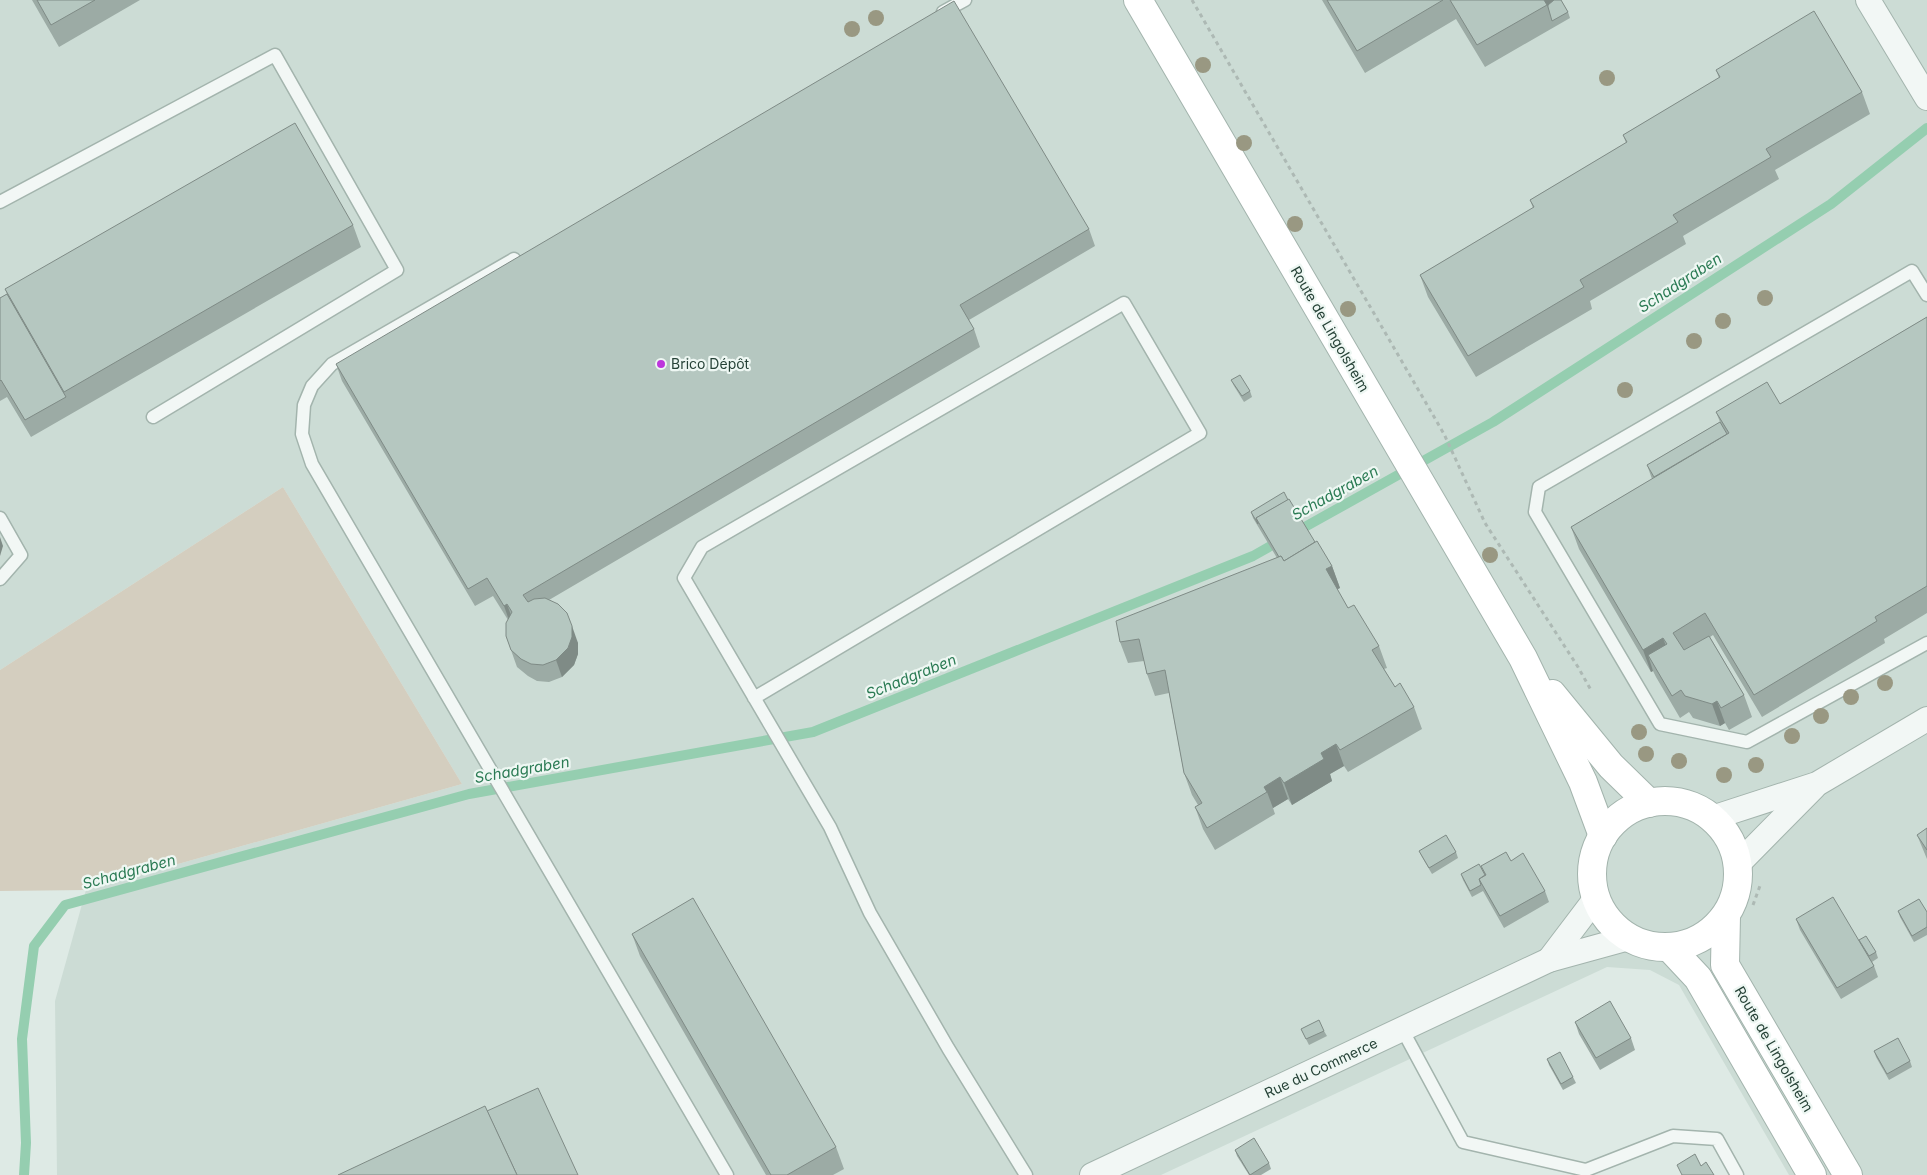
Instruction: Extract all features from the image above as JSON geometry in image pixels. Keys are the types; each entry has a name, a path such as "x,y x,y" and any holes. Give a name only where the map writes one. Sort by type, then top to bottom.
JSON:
{"main road":[{"name":"Route de Lingolsheim","path":"1138,0 1523,658"},
{"path":"1523,658 1611,766 1672,801 1707,808 1725,831 1733,847 1738,864 1738,882 1734,899 1738,915 1691,943 1669,947 1648,946 1629,938 1615,928 1603,914 1596,898 1592,877 1594,856 1602,836 1615,821 1659,795"},
{"path":"1523,658 1583,782 1602,836"},
{"name":"Route de Lingolsheim","path":"1738,915 1725,965 1848,1175"},
{"path":"1669,947 1698,978 1812,1175"}],"street":[{"path":"1868,0 1927,98"},
{"path":"1738,864 1818,784 1927,719"},
{"path":"1707,808 1818,784"},
{"name":"Rue du Commerce","path":"1549,960 1596,898"},
{"name":"Rue du Commerce","path":"1092,1175 1549,960 1629,938"}],"lane":[{"path":"930,20 964,0"},
{"path":"0,202 275,55 397,270 153,417"},
{"path":"523,254 332,364 312,386 304,405 302,434 312,464 727,1175"},
{"path":"1927,295 1912,271 1539,487 1535,512 1660,724 1747,742 1927,643"},
{"path":"754,698 1200,433 1124,303 702,547 684,578 754,698 830,827 870,913 948,1048 1026,1175"},
{"path":"0,518 21,555 0,580"},
{"path":"1402,1029 1464,1142 1586,1170 1673,1136 1717,1139 1737,1175"}],"path":[{"path":"1192,0 1444,434 1485,523 1578,667 1596,700"},
{"path":"1659,795 1707,808"},
{"path":"1738,915 1764,877"}],"shaded area":[{"path":"0,0 1927,0 1927,1175 1789,1175 1679,985 1650,970 1607,967 1161,1175 57,1175 55,1001 86,890 462,784 283,487 0,670"},
{"path":"283,487 462,784 86,890 0,891 0,670"}],"building":[{"path":"37,0 95,0 51,25"},
{"path":"1327,0 1443,0 1357,51"},
{"path":"1450,0 1544,0 1547,5 1477,45"},
{"path":"1554,0 1561,0 1568,12 1552,21 1548,5"},
{"name":"Brico Dépôt","path":"954,1 1089,229 960,305 974,329 523,595 528,602 534,599 545,598 558,604 567,613 572,626 572,637 568,648 556,660 543,665 531,664 521,659 511,650 506,636 506,623 512,612 507,604 504,606 487,578 468,589 336,364"},
{"path":"1814,11 1862,92 1766,149 1771,157 1673,215 1678,222 1580,280 1584,287 1468,356 1420,275 1534,207 1530,200 1627,142 1623,135 1720,77 1716,70"},
{"path":"295,123 353,225 64,392 5,289"},
{"path":"7,294 66,397 25,420 0,381 0,298"},
{"path":"1927,317 1927,586 1875,617 1877,621 1754,695 1705,613 1673,633 1684,650 1709,636 1744,695 1721,708 1717,701 1712,704 1685,696 1681,690 1672,696 1648,655 1667,644 1663,638 1643,650 1571,527 1729,433 1716,412 1767,382 1780,404"},
{"path":"1240,375 1250,391 1242,396 1231,380"},
{"path":"1720,422 1727,434 1654,477 1647,465"},
{"path":"1284,492 1288,500 1256,518 1258,524 1251,512"},
{"path":"1289,499 1315,542 1284,561 1281,556 1279,557 1256,518"},
{"path":"1317,541 1332,566 1326,569 1348,608 1354,605 1379,646 1372,650 1395,687 1400,683 1414,707 1340,750 1336,744 1321,753 1324,759 1284,783 1280,777 1264,787 1267,792 1207,828 1195,807 1202,803 1184,773 1165,670 1147,674 1139,639 1120,642 1116,621 1281,556 1284,561"},
{"path":"1927,828 1927,850 1917,835"},
{"path":"1446,835 1456,852 1429,868 1419,851"},
{"path":"1506,852 1511,861 1523,853 1545,891 1500,916 1479,879 1486,875 1481,866"},
{"path":"1479,864 1485,875 1479,879 1481,885 1470,891 1461,874"},
{"path":"1833,897 1874,966 1837,988 1796,919"},
{"path":"693,898 836,1147 787,1175 771,1175 632,934"},
{"path":"1919,899 1927,912 1927,927 1912,936 1898,911"},
{"path":"1866,936 1876,952 1869,956 1859,940"},
{"path":"1610,1001 1631,1038 1596,1058 1575,1022"},
{"path":"1319,1020 1324,1031 1306,1039 1301,1029"},
{"path":"1898,1038 1910,1061 1887,1074 1874,1051"},
{"path":"1560,1052 1573,1077 1561,1084 1547,1059"},
{"path":"538,1088 578,1175 517,1175 487,1111"},
{"path":"485,1106 517,1175 338,1175"},
{"path":"1254,1138 1269,1163 1250,1175 1235,1150"},
{"path":"1695,1154 1701,1166 1706,1162 1714,1175 1682,1175 1677,1165"}],"waterway":[{"name":"Schadgraben","path":"1294,533 1493,422 1831,204 1927,128"},
{"name":"Schadgraben","path":"24,1175 26,1143 22,1039 34,946 65,905 469,794 813,732 1253,556 1281,540"}],"place":[{"name":"Brico Dépôt","path":"661,364"}]}
